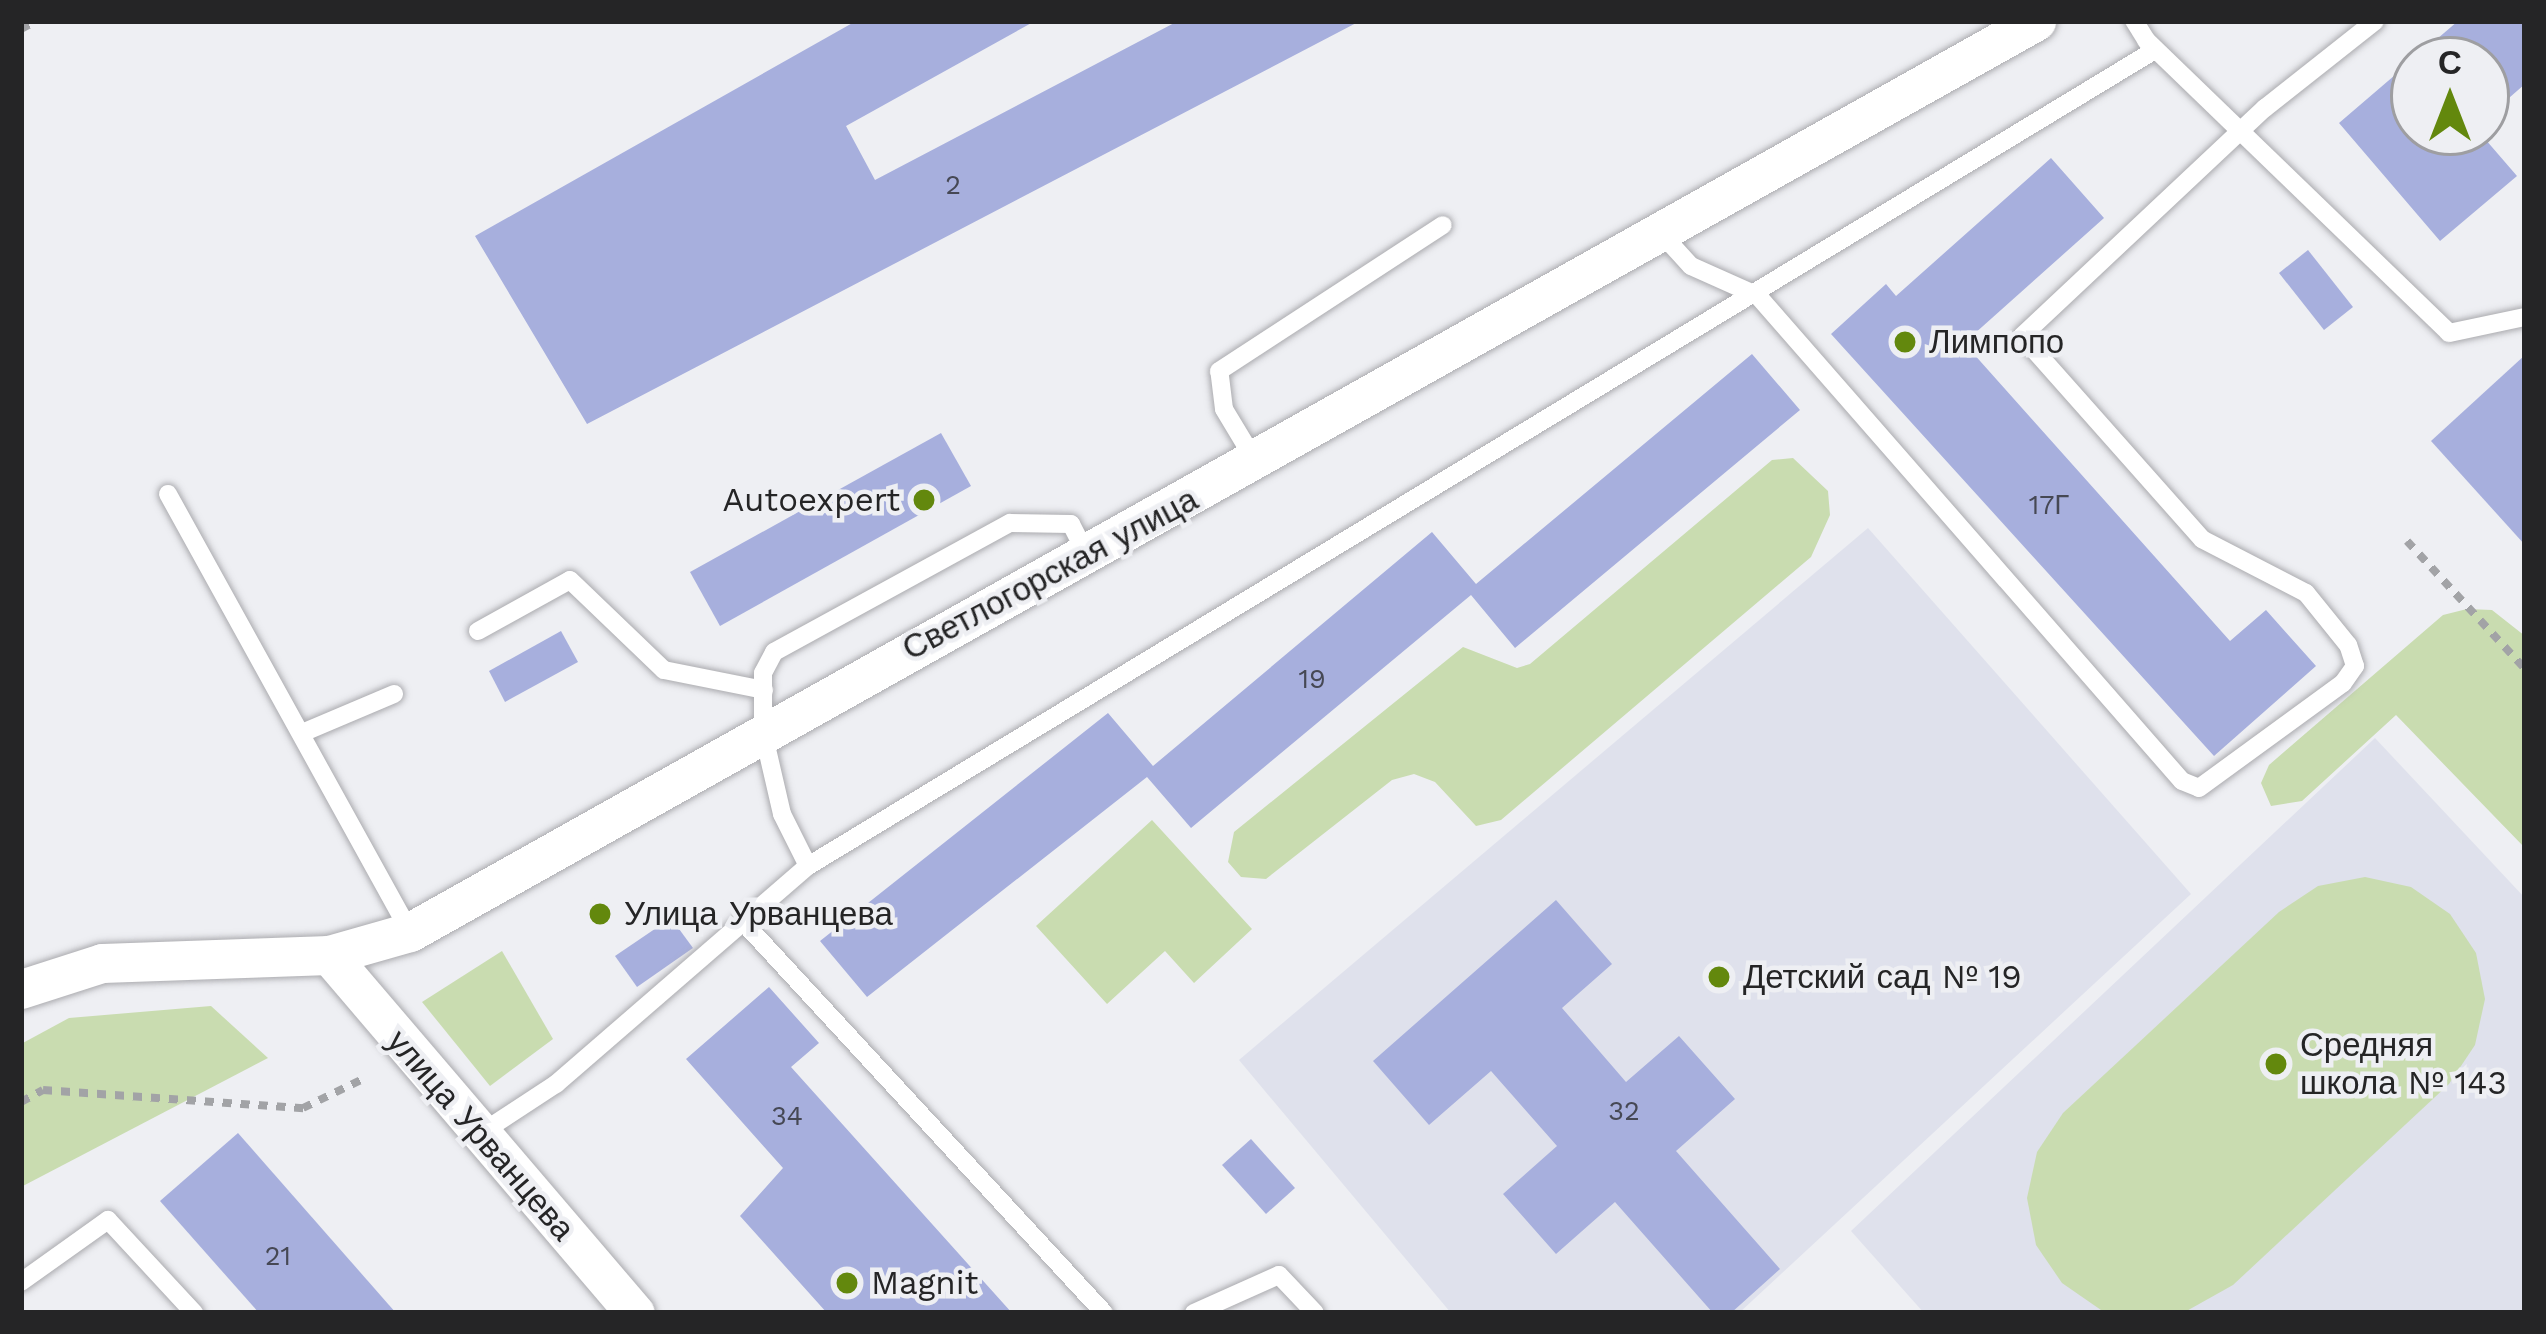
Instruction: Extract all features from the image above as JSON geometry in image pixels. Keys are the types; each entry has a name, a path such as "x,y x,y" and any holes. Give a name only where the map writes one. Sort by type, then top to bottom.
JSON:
{"street":[{"name":"Светлогорская улица","path":"21,989 102,963 328,956 410,932 1085,552 1257,463 2036,21"},
{"name":"улица Урванцева","path":"328,956 635,1313"}],"lane":[{"path":"2134,21 2153,51 2450,333 2525,316"},
{"path":"1660,231 1690,266 1758,296 2182,781 2215,782 2343,683 2355,666 2348,645 2306,593 2202,539 2022,336 2237,133 2374,21"},
{"path":"481,1133 556,1084 746,925 808,866 1758,296 2153,51"},
{"path":"1257,463 1224,409 1219,370 1443,225"},
{"path":"168,494 410,932"},
{"path":"808,866 782,814 763,732 764,690 774,652 1010,524 1071,524 1085,552"},
{"path":"478,631 570,580 664,670 764,690"},
{"path":"302,734 394,694"},
{"path":"746,925 1104,1313"},
{"path":"21,1282 108,1220 194,1313"},
{"path":"1194,1313 1279,1275 1315,1313"}],"path":[{"path":"21,29 36,21"},
{"path":"2407,541 2525,669"},
{"path":"21,1102 43,1090 303,1108 361,1080"}],"shaded area":[{"name":"Детский сад № 19","path":"1868,528 2191,894 1739,1313 1451,1313 1239,1060"},
{"name":"Средняя школа № 143","path":"2375,738 2525,898 2525,1313 1924,1313 1851,1231"}],"green space":[{"path":"1793,458 1828,491 1830,515 1811,557 1501,820 1476,826 1435,782 1414,774 1392,780 1266,879 1241,877 1228,862 1234,832 1463,647 1517,668 1530,664 1772,460"},
{"path":"2492,610 2525,636 2525,848 2396,715 2302,801 2271,806 2261,783 2269,765 2443,615"},
{"path":"1152,820 1252,929 1194,983 1165,951 1107,1004 1036,926"},
{"path":"2365,877 2411,887 2450,914 2476,953 2485,999 2475,1045 2449,1084 2233,1285 2183,1313 2101,1310 2062,1283 2036,1245 2027,1198 2037,1152 2063,1113 2279,912 2318,886"},
{"path":"502,951 553,1039 490,1086 422,1002"},
{"path":"211,1006 268,1058 21,1187 21,1044 69,1018"}],"building":[{"path":"856,21 1035,21 846,126 875,180 1178,21 1360,21 587,424 475,236"},
{"path":"2458,21 2525,21 2525,84 2510,97 2510,36 2440,36"},
{"path":"2390,79 2390,156 2500,156 2517,176 2440,241 2339,123"},
{"path":"2051,158 2104,218 1964,343 2230,641 2266,610 2316,666 2214,756 1831,334 1886,284 1896,296"},
{"path":"2308,250 2353,307 2324,330 2279,273"},
{"path":"1752,354 1800,410 1515,648 1471,595 1191,828 1147,777 867,997 820,941 1108,713 1153,766 1432,532 1476,584"},
{"path":"2525,355 2525,545 2431,441"},
{"path":"941,433 971,486 720,626 690,572"},
{"path":"561,631 578,662 505,702 489,671"},
{"path":"1556,900 1612,964 1562,1008 1626,1082 1679,1036 1735,1099 1676,1151 1780,1269 1731,1313 1713,1313 1615,1202 1556,1254 1503,1194 1557,1146 1491,1071 1429,1125 1373,1061"},
{"path":"671,918 693,948 637,987 615,956"},
{"path":"769,987 819,1043 791,1067 1012,1313 827,1313 740,1216 783,1168 686,1059"},
{"path":"238,1133 396,1313 259,1313 160,1201"},
{"path":"1251,1139 1295,1188 1266,1214 1222,1165"}],"place":[{"name":"Лимпопо","path":"1905,342"},
{"name":"Autoexpert","path":"924,500"},
{"name":"Улица Урванцева","path":"600,914"},
{"name":"Детский сад № 19","path":"1719,977"},
{"name":"Средняя школа № 143","path":"2276,1064"},
{"name":"Magnit","path":"847,1283"}]}
